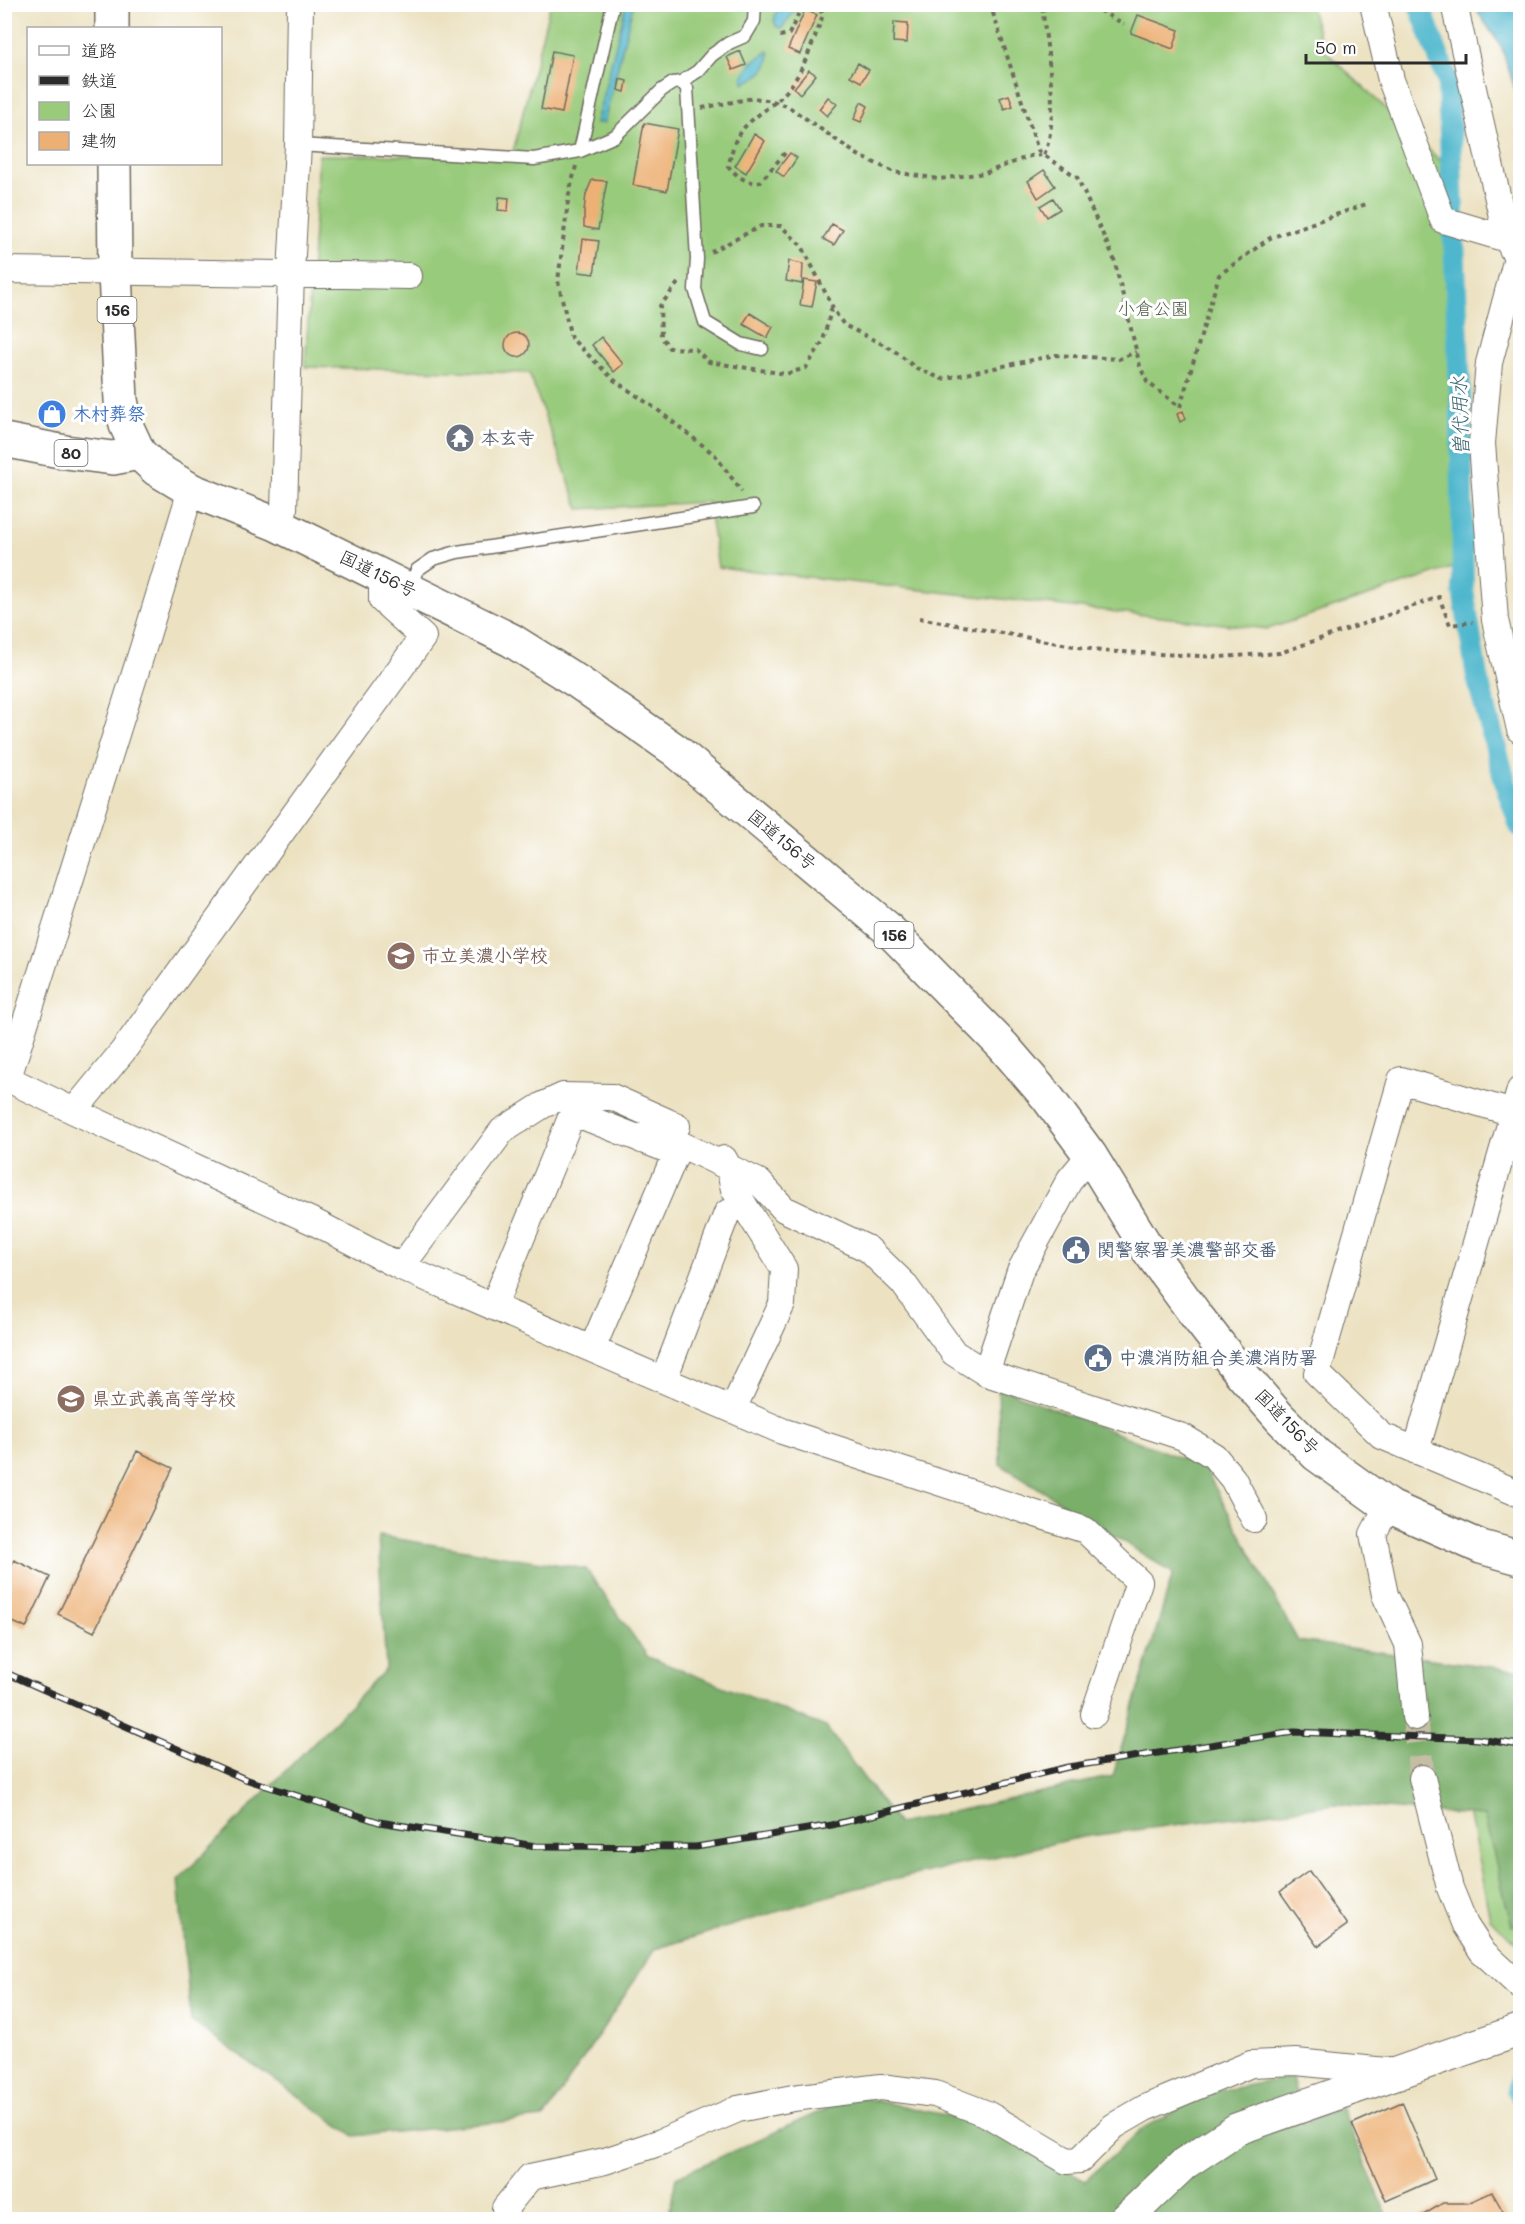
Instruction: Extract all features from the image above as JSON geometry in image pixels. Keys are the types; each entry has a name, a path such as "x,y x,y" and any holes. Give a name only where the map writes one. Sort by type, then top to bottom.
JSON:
{"main road":[{"path":"112,4 112,27"},
{"name":"国道156号","path":"114,165 115,273 121,400 126,425 139,453 156,469 191,490 276,524 511,640 578,682 675,750 887,928 1003,1046 1047,1097 1090,1155 1149,1251 1240,1372 1280,1418 1317,1455 1388,1506 1470,1542 1521,1558"},
{"name":"80","path":"4,440 65,452 113,458 139,453"}],"street":[{"path":"276,524 284,510 291,273 298,145 300,4"},
{"path":"1373,4 1391,80 1443,220 1507,239"},
{"path":"1454,4 1507,239 1517,258 1489,363 1482,443 1495,620 1521,730"},
{"path":"4,270 409,276"},
{"path":"191,490 6,1077 316,1223 401,1267 782,1431 1085,1530 1139,1581 1094,1714"},
{"path":"74,1111 123,1051 423,637 382,600 396,582"},
{"path":"1416,1451 1517,1102 1401,1080 1317,1373 1382,1436 1416,1451 1521,1494"},
{"path":"401,1267 502,1131 543,1105 563,1096 612,1097 674,1124 723,1156 729,1168 734,1189 784,1269 782,1304 733,1408"},
{"path":"493,1306 570,1120 582,1116 676,1153 592,1349"},
{"path":"642,1140 651,1130 759,1182 784,1209 868,1250 903,1283 954,1353 986,1373 1184,1437 1214,1456 1233,1479 1254,1519"},
{"path":"986,1373 1020,1271 1070,1179 1090,1155"},
{"path":"664,1379 727,1213"},
{"path":"1388,1506 1373,1534 1385,1595 1408,1644 1415,1717"},
{"path":"1422,1778 1450,1888 1465,1925 1482,1951 1521,1986"},
{"path":"1125,2220 1185,2163 1237,2129 1521,2030"},
{"path":"507,2220 505,2208 530,2177 605,2161 661,2142 738,2109 793,2098 882,2087 935,2094 987,2114 1067,2161 1080,2160 1114,2126 1145,2108 1251,2064 1296,2062 1396,2072"}],"lane":[{"path":"580,151 613,4"},
{"path":"298,145 534,159 580,151 615,136 662,90 673,82 681,82 698,71 712,55 729,43 745,36 754,21 755,4"},
{"path":"681,82 687,88 697,259 695,290 705,322 741,344 762,349"},
{"path":"396,582 433,559 457,552 753,507"}],"path":[{"path":"780,36 789,34 803,4"},
{"path":"785,153 760,182 753,183 738,177 729,166 735,142 742,131 777,102 791,86 810,49 823,15 820,9 812,4"},
{"path":"990,4 1038,150 1077,177 1114,259 1136,352 1147,382 1180,407 1219,274 1270,238 1369,203"},
{"path":"1042,4 1053,115 1049,143 1044,155"},
{"path":"1094,4 1100,11 1124,24"},
{"path":"688,111 753,98 777,102 789,107 858,155 894,172 939,179 985,173 1030,156 1044,155"},
{"path":"580,151 569,194 558,281 571,338 614,380 659,411 715,455 753,507"},
{"path":"697,259 761,226 781,226 802,246 835,312 844,325 892,349 916,368 942,380 1056,355 1119,359 1136,352"},
{"path":"919,618 1101,651 1220,657 1280,653 1439,597 1450,625"}],"green space":[{"name":"小倉公園","path":"550,5 1310,5 1323,49 1461,180 1470,562 1268,629 718,567 708,502 579,509 529,373 305,367 319,155 512,156"},
{"path":"998,1387 1204,1467 1298,1641 1520,1671 1520,1923 1512,1926 1484,1816 1336,1804 1082,1837 848,1890 655,1949 544,2118 354,2136 191,2021 178,1880 386,1669 378,1536 586,1569 648,1657 826,1727 898,1824 1113,1776 1173,1573 1000,1464"},
{"path":"1457,1751 1520,1764 1520,1945 1490,1919"},
{"path":"1292,2077 1303,2124 1341,2107 1389,2219 668,2220 676,2177 854,2096 983,2123 1085,2181 1142,2129 1208,2093"}],"water":[{"path":"626,5 633,5 604,123 596,123"},
{"path":"778,5 797,5 782,28 777,27 774,21"},
{"path":"1473,5 1520,5 1520,104 1501,46"},
{"path":"769,51 768,62 763,71 745,83 742,79 752,62"}],"building":[{"path":"805,10 817,15 800,54 788,49"},
{"path":"1138,15 1179,30 1173,49 1131,33"},
{"path":"894,22 908,23 907,43 893,42"},
{"path":"552,51 573,55 562,113 541,109"},
{"path":"740,51 746,65 733,70 727,57"},
{"path":"858,63 869,70 861,82 850,76"},
{"path":"809,70 816,75 800,94 794,88"},
{"path":"620,79 627,81 625,92 618,90"},
{"path":"1009,95 1013,106 1004,109 1000,98"},
{"path":"828,97 837,104 827,116 819,109"},
{"path":"861,102 868,106 861,122 854,119"},
{"path":"644,123 678,129 667,191 633,185"},
{"path":"754,134 765,141 746,173 735,166"},
{"path":"790,153 797,158 784,177 776,171"},
{"path":"1044,170 1055,186 1038,198 1028,181"},
{"path":"592,180 607,181 598,230 584,227 586,194"},
{"path":"499,197 509,198 508,211 498,210"},
{"path":"1053,198 1060,209 1047,217 1040,206"},
{"path":"832,224 843,230 834,245 823,239"},
{"path":"583,239 599,241 594,274 579,272"},
{"path":"789,261 803,264 802,284 786,281"},
{"path":"804,280 817,282 812,307 800,305"},
{"path":"750,313 773,327 767,338 743,324"},
{"path":"517,333 525,337 529,345 525,353 517,357 509,353 505,345 509,337"},
{"path":"601,337 623,364 614,372 592,345"},
{"path":"1183,411 1186,419 1180,422 1177,414"},
{"path":"137,1451 173,1468 94,1632 58,1614"},
{"path":"14,1560 50,1577 26,1628 4,1618 4,1580"},
{"path":"1309,1871 1347,1925 1318,1946 1280,1892"},
{"path":"1402,2102 1435,2179 1386,2201 1352,2124"},
{"path":"1492,2192 1508,2220 1415,2220 1443,2203 1468,2203"}],"waterway":[{"name":"曽代用水","path":"1419,4 1448,82 1461,421 1463,590 1477,677 1506,785 1520,826"},
{"path":"1515,2071 1510,2093 1520,2109"}],"tunnel":[{"path":"1415,1717 1422,1778"}],"railway":[{"path":"4,1672 245,1779 379,1822 536,1846 696,1847 832,1825 1068,1767 1294,1732 1478,1739 1520,1745"}],"place":[{"name":"木村葬祭","path":"52,414"},
{"name":"本玄寺","path":"460,438"},
{"name":"市立美濃小学校","path":"401,956"},
{"name":"関警察署美濃警部交番","path":"1076,1250"},
{"name":"中濃消防組合美濃消防署","path":"1098,1358"},
{"name":"県立武義高等学校","path":"71,1399"}]}
